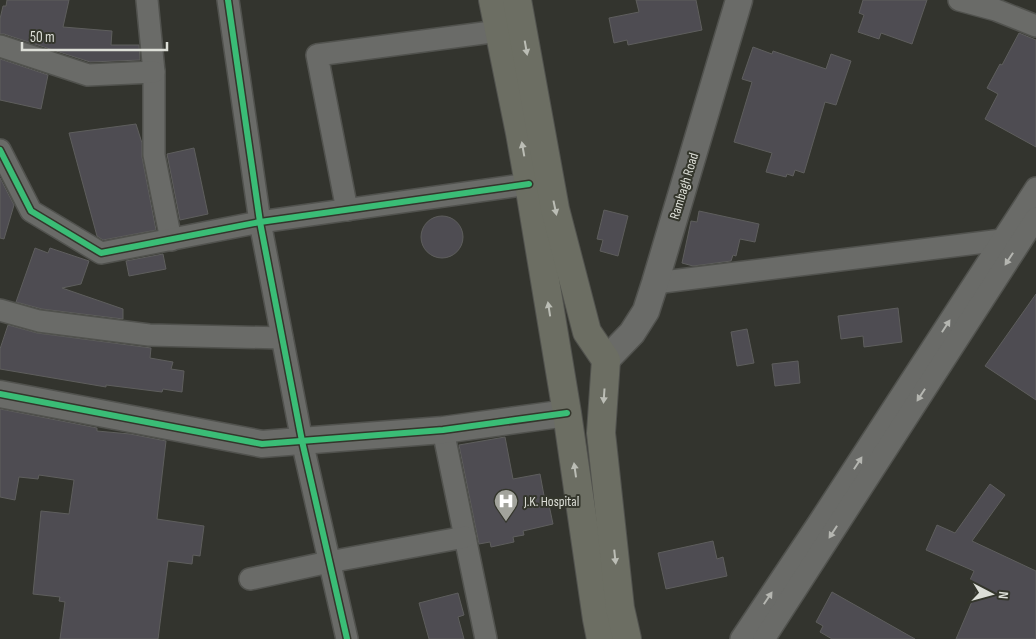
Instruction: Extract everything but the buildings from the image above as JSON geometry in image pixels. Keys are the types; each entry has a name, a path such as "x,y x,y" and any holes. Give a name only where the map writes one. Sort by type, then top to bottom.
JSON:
{"main road":[{"path":"493,0 529,184 601,639"},
{"path":"517,0 555,209 587,332 606,360 601,433 620,608 627,639"},
{"path":"555,342 576,333 587,332"},
{"path":"568,425 589,436 601,433"}],"street":[{"path":"148,0 154,72 154,155 171,240"},
{"path":"228,0 260,222 302,441 347,639"},
{"name":"Rambagh Road","path":"606,360 632,334 646,311 739,0"},
{"path":"959,0 996,10 1036,26"},
{"path":"347,210 317,55 499,30"},
{"path":"0,46 88,75 154,72"},
{"path":"0,150 31,211 101,253 260,222 529,184"},
{"path":"741,639 1036,188"},
{"path":"764,639 1036,218"},
{"path":"655,283 1002,240"},
{"path":"0,310 39,321 149,335 282,338"},
{"path":"0,394 262,444 443,430 568,425"},
{"path":"443,430 465,537 482,638"},
{"path":"250,579 329,562 465,537"}],"cycle path":[{"path":"228,0 260,222 302,441 347,639"},
{"path":"0,150 31,211 101,253 260,222 529,184"},
{"path":"0,394 262,444 443,430 567,413"}],"place":[{"name":"J.K. Hospital","path":"506,522"}]}
